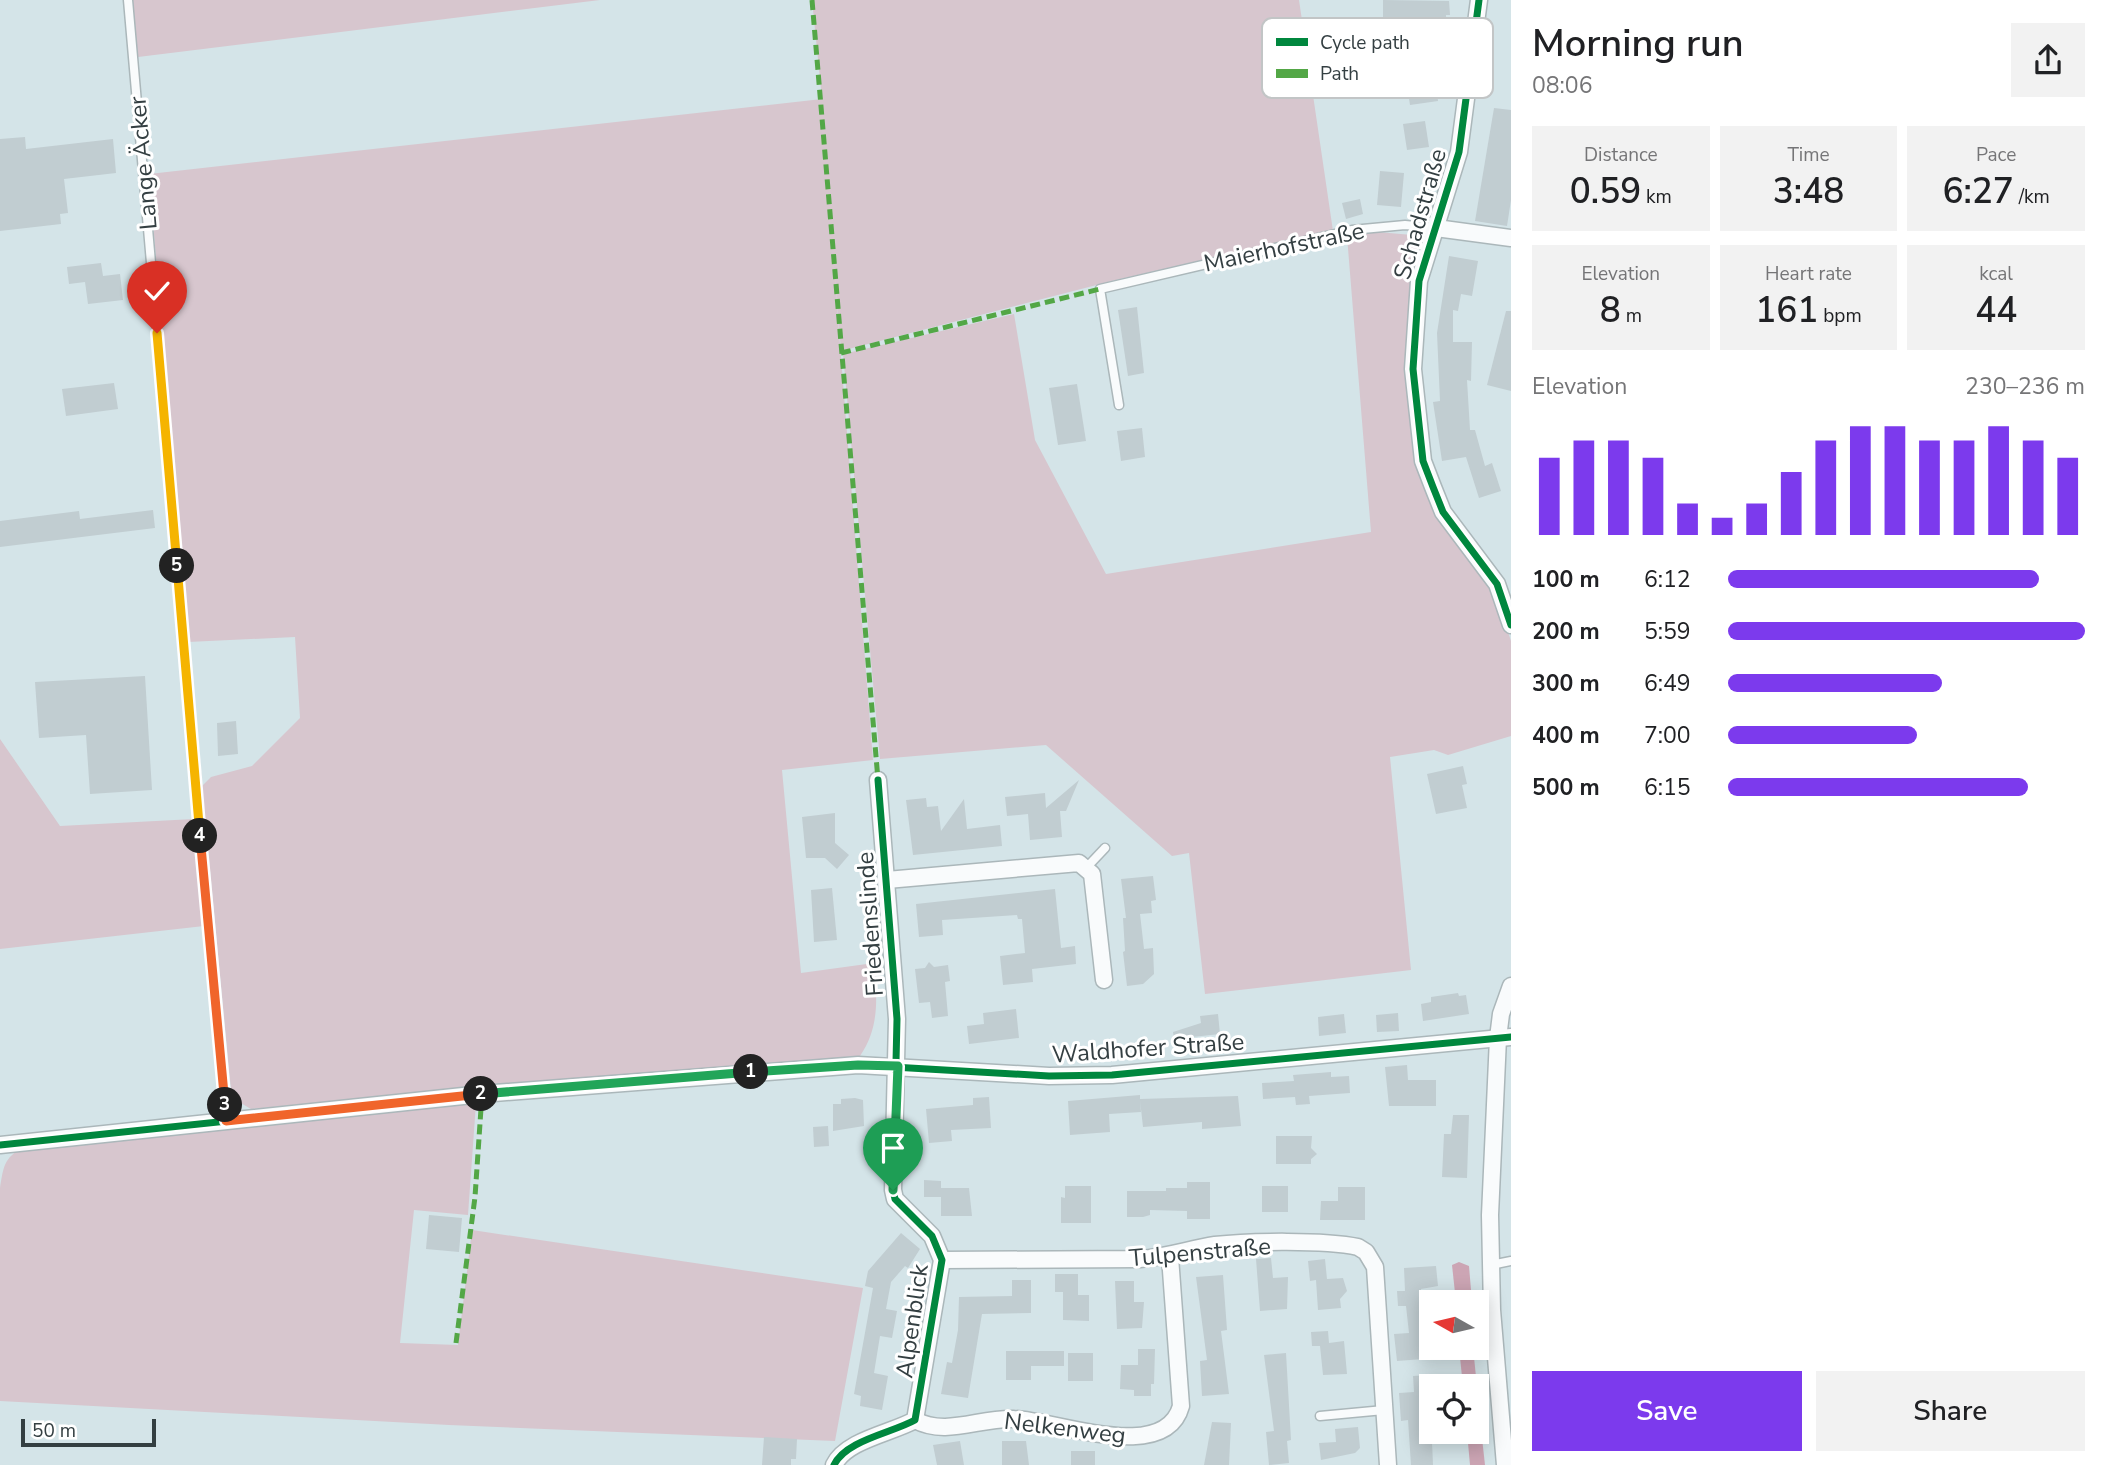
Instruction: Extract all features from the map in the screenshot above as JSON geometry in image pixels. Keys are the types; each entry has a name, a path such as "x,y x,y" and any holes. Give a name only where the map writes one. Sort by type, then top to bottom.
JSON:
{"street":[{"name":"Schadstraße","path":"1477,18 1479,0"},
{"name":"Schadstraße","path":"1468,98 1459,152 1419,281 1413,339 1415,407 1423,461 1443,512 1497,584 1511,625"},
{"name":"Maierhofstraße","path":"1436,228 1511,238"},
{"name":"Friedenslinde","path":"878,780 898,1066"},
{"path":"887,880 1069,862 1087,867 1094,883 1104,980"},
{"path":"1505,1465 1491,1265 1490,1188 1505,1037 1502,1014 1511,986"},
{"name":"Waldhofer Straße","path":"0,1145 661,1078 858,1065 1049,1076 1112,1074 1505,1037"},
{"name":"Alpenblick","path":"898,1066 892,1180 895,1199 932,1236 942,1260 915,1419"},
{"name":"Tulpenstraße","path":"942,1260 1170,1257 1214,1245 1246,1244 1348,1245 1366,1252 1375,1267 1388,1465"},
{"name":"Nelkenweg","path":"915,1419 939,1429 1012,1419 1046,1423 1107,1437 1142,1437 1158,1432 1172,1422 1181,1406 1170,1257"},
{"path":"834,1465 838,1456 849,1449 915,1419"}],"lane":[{"name":"Lange Äcker","path":"128,0 226,1121"},
{"name":"Maierhofstraße","path":"1119,405 1100,289 1352,230 1405,225 1436,228"},
{"path":"1087,867 1105,848"},
{"path":"1491,1265 1511,1261"},
{"path":"1320,1416 1384,1410"}],"shaded area":[{"path":"132,0 600,0 138,57"},
{"path":"812,0 1299,0 1302,18 1262,18 1262,98 1313,98 1333,231 1120,279 841,351 833,256 873,760 782,770 801,973 874,963 876,1011 871,1034 860,1056 485,1086 251,1109 239,1102 231,1090 202,786 211,777 252,766 300,718 295,637 188,642 149,174 822,99"},
{"path":"1378,232 1412,235 1418,240 1407,339 1408,368 1438,515 1460,548 1493,587 1511,641 1511,736 1448,755 1434,750 1390,757 1411,970 1205,994 1189,853 1172,856 1046,745 880,759 843,354 1014,314 1035,440 1106,574 1371,532 1347,236"},
{"path":"0,739 60,826 194,819 204,926 0,949"},
{"path":"476,1103 468,1215 414,1210 400,1343 458,1345 472,1230 863,1288 835,1441 449,1425 0,1401 0,1188 7,1161 19,1150"},
{"path":"1459,1262 1469,1266 1471,1290 1455,1290 1452,1265"},
{"path":"1460,1360 1474,1360 1476,1374 1462,1374"},
{"path":"1468,1444 1483,1444 1485,1465 1470,1465"}],"building":[{"path":"1383,0 1449,1 1450,15 1446,15 1446,18 1383,18"},
{"path":"1409,98 1438,98 1438,101 1410,105"},
{"path":"1494,108 1511,110 1511,200 1507,226 1475,221"},
{"path":"1425,121 1429,147 1407,150 1403,124"},
{"path":"25,137 26,149 113,139 116,173 64,179 68,213 60,214 61,224 0,231 0,139"},
{"path":"1380,171 1404,173 1401,207 1377,205"},
{"path":"1360,199 1363,214 1346,219 1342,203"},
{"path":"1449,256 1478,261 1472,296 1461,294 1458,311 1453,310 1453,342 1472,342 1471,381 1467,380 1470,430 1475,430 1485,466 1492,463 1501,491 1479,498 1466,457 1442,461 1433,402 1440,401 1437,333"},
{"path":"101,263 103,276 120,274 123,300 88,304 85,282 69,284 67,267"},
{"path":"1137,307 1144,373 1128,376 1118,310"},
{"path":"1506,311 1511,311 1511,391 1487,385"},
{"path":"114,383 118,409 66,416 62,389"},
{"path":"1077,384 1086,441 1058,445 1049,388"},
{"path":"1142,428 1145,457 1121,461 1117,431"},
{"path":"153,510 155,528 0,547 0,521 79,511 80,519"},
{"path":"145,676 152,790 90,794 86,735 39,738 35,682"},
{"path":"236,721 238,754 218,756 217,723"},
{"path":"1463,766 1467,784 1462,785 1467,808 1436,814 1427,774"},
{"path":"1079,780 1066,811 1060,811 1062,837 1030,840 1028,814 1007,816 1005,797 1045,793 1046,808"},
{"path":"926,798 927,807 938,806 941,831 964,799 967,829 1000,825 1002,846 913,855 906,800"},
{"path":"835,813 835,843 849,855 837,869 825,858 806,858 802,817"},
{"path":"1153,876 1156,900 1151,901 1152,913 1140,914 1144,949 1153,948 1154,974 1143,984 1127,986 1123,952 1123,918 1126,918 1121,879"},
{"path":"832,888 837,940 814,942 811,890"},
{"path":"1055,889 1061,948 1075,946 1076,964 1032,969 1033,982 1003,985 1000,956 1025,953 1022,919 1018,919 1017,915 942,920 943,935 919,937 916,904"},
{"path":"929,962 934,967 948,965 950,981 945,982 948,1016 932,1018 930,1002 919,1003 915,969 925,968"},
{"path":"1458,993 1459,996 1466,995 1469,1014 1423,1021 1421,1004 1431,1002 1431,997"},
{"path":"1016,1009 1019,1038 969,1044 967,1026 984,1024 983,1013"},
{"path":"1398,1013 1399,1031 1377,1032 1376,1015"},
{"path":"1218,1014 1220,1034 1174,1039 1173,1032 1201,1023 1200,1016"},
{"path":"1344,1014 1346,1033 1319,1036 1318,1017"},
{"path":"1407,1065 1408,1080 1436,1080 1436,1106 1389,1106 1385,1067"},
{"path":"1331,1072 1331,1077 1349,1076 1350,1093 1309,1096 1310,1104 1296,1105 1295,1097 1263,1099 1262,1083 1294,1081 1293,1075"},
{"path":"1140,1095 1140,1099 1238,1096 1241,1126 1202,1129 1202,1122 1143,1127 1140,1100 1141,1112 1109,1114 1110,1132 1070,1135 1068,1101"},
{"path":"989,1097 991,1128 951,1130 952,1141 929,1143 926,1109 973,1105 973,1098"},
{"path":"841,1099 863,1100 864,1126 833,1131 833,1104 841,1104"},
{"path":"1453,1115 1469,1115 1467,1178 1442,1177 1444,1134 1451,1134"},
{"path":"828,1126 829,1146 814,1147 813,1127"},
{"path":"1276,1136 1312,1136 1311,1148 1317,1154 1311,1159 1311,1164 1276,1164"},
{"path":"924,1180 941,1181 941,1197 924,1197"},
{"path":"1187,1182 1210,1182 1210,1219 1187,1219 1187,1211 1150,1210 1150,1215 1127,1217 1127,1191 1187,1188"},
{"path":"1065,1186 1091,1186 1091,1223 1061,1223 1061,1197 1065,1198"},
{"path":"1262,1186 1288,1186 1288,1212 1262,1212"},
{"path":"1338,1187 1365,1187 1365,1220 1320,1220 1321,1201 1338,1201"},
{"path":"941,1188 969,1188 972,1216 941,1216"},
{"path":"429,1215 462,1218 459,1252 426,1249"},
{"path":"901,1233 920,1249 908,1268 905,1266 891,1282 886,1309 897,1311 892,1338 880,1336 874,1373 888,1376 882,1410 860,1406 861,1396 854,1394 873,1288 865,1286 868,1271"},
{"path":"1271,1258 1273,1278 1288,1277 1287,1309 1260,1311 1256,1259"},
{"path":"1325,1259 1327,1279 1343,1278 1347,1291 1340,1299 1341,1308 1318,1310 1316,1280 1310,1281 1308,1261"},
{"path":"1436,1266 1438,1286 1421,1289 1419,1359 1397,1361 1394,1334 1409,1333 1406,1306 1398,1306 1397,1291 1405,1291 1404,1268"},
{"path":"1055,1274 1078,1274 1078,1295 1089,1295 1089,1321 1063,1320 1063,1292 1055,1292"},
{"path":"1223,1275 1227,1330 1221,1331 1229,1394 1202,1396 1200,1361 1207,1360 1196,1277"},
{"path":"1012,1280 1031,1280 1031,1313 982,1314 968,1398 941,1394 947,1362 952,1363 958,1330 959,1297 1012,1296"},
{"path":"1115,1281 1134,1281 1134,1302 1144,1302 1142,1328 1117,1329"},
{"path":"1328,1331 1329,1343 1344,1341 1347,1374 1323,1375 1320,1346 1312,1346 1311,1332"},
{"path":"1138,1349 1155,1349 1151,1396 1134,1396 1134,1390 1120,1389 1121,1365 1138,1365"},
{"path":"1006,1351 1064,1351 1064,1366 1031,1366 1031,1380 1006,1380"},
{"path":"1068,1353 1093,1353 1093,1381 1068,1381"},
{"path":"1286,1353 1291,1440 1287,1441 1289,1463 1269,1465 1266,1432 1274,1431 1264,1355"},
{"path":"1413,1376 1419,1376 1419,1444 1432,1444 1433,1465 1411,1465 1408,1420 1401,1421 1399,1393 1414,1392"},
{"path":"1212,1422 1231,1423 1229,1465 1204,1465"},
{"path":"1358,1427 1360,1448 1355,1453 1321,1460 1319,1443 1336,1442 1335,1429"},
{"path":"764,1437 797,1439 796,1459 791,1459 791,1465 762,1465"},
{"path":"960,1441 964,1465 937,1465 933,1445"},
{"path":"1002,1441 1026,1441 1029,1465 1002,1465"},
{"path":"1071,1451 1095,1451 1095,1465 1071,1465"}],"marked path":[{"path":"812,0 878,780"},
{"path":"841,353 1100,289"},
{"path":"456,1343 475,1197 482,1094"}],"cycle path":[{"path":"1477,18 1479,0"},
{"path":"1466,98 1459,152 1419,281 1413,369 1423,461 1443,512 1497,584 1511,625"},
{"path":"834,1465 848,1449 915,1420 942,1260 932,1236 895,1199 893,1190 897,1019 878,780"},
{"path":"0,1145 482,1094 858,1065 1049,1076 1112,1075 1511,1037"}],"route":[{"path":"157,333 226,1121 661,1078 858,1065 898,1066 893,1190"}]}
